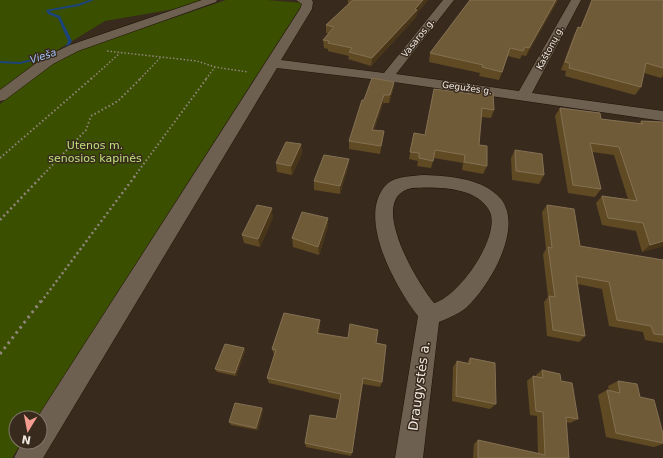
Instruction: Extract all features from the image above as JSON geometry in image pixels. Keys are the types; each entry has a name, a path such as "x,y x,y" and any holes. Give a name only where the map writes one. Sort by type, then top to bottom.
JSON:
{"street":[{"path":"0,96 48,61 74,48 212,0"},
{"path":"48,425 308,4 308,2 300,0"},
{"name":"Vasaros g.","path":"387,77 449,0"},
{"name":"Kaštonų g.","path":"524,95 576,0"},
{"name":"Gegužės g.","path":"271,63 524,95 663,116"},
{"path":"410,182 430,182 478,191 491,199 498,212 500,226 486,267 458,301 444,310 429,314 418,301 403,273 390,245 385,224 384,207 387,195 396,186 410,182"},
{"name":"Draugystės a.","path":"409,458 429,314"}],"path":[{"path":"74,48 197,61 215,67 249,72"},
{"path":"0,158 120,53"},
{"path":"0,220 86,130 91,116 118,101 160,58"},
{"path":"0,354 75,257 215,67"}],"green space":[{"path":"0,0 207,0 175,9 105,21 33,65 0,90"},
{"name":"Utenos m. senosios kapinės","path":"226,0 267,0 303,3 42,410 8,410 8,450 17,450 12,458 0,458 0,104 58,59 82,49"}],"building":[{"path":"353,0 423,0 415,9 417,10 372,58 349,52 352,48 328,43 329,41 323,40 334,27 326,25"},
{"path":"470,0 556,0 529,48 525,47 523,51 510,48 502,72 482,67 483,65 430,53"},
{"path":"592,0 663,0 663,68 646,63 641,87 569,68 570,63 565,62 578,27 581,28"},
{"path":"372,78 394,82 390,95 384,95 372,130 384,131 381,146 349,141 362,100 364,100"},
{"path":"434,89 472,94 472,90 493,93 494,110 482,108 479,145 487,146 487,166 464,162 465,155 435,150 433,161 419,158 419,153 410,152 414,133 425,135"},
{"path":"560,108 600,113 601,119 643,124 641,121 663,122 663,241 650,245 643,223 608,218 602,196 637,201 619,147 590,143 601,189 573,185"},
{"path":"286,142 301,144 291,166 276,163"},
{"path":"515,150 542,154 544,175 516,171"},
{"path":"324,155 349,159 340,186 314,181"},
{"path":"257,205 272,208 258,239 242,235"},
{"path":"547,205 574,209 580,246 663,260 663,335 654,334 651,326 617,320 609,282 576,276 585,336 553,330 549,296 555,297 548,247 552,248"},
{"path":"302,212 328,218 318,247 292,238"},
{"path":"284,313 320,320 317,333 348,338 350,324 378,330 376,343 386,345 382,382 363,378 352,453 305,443 310,415 336,419 341,394 267,378 276,350 272,349"},
{"path":"225,344 244,348 235,373 215,369"},
{"path":"470,358 495,363 496,404 456,396 457,361 470,364"},
{"path":"542,370 560,374 561,381 572,383 578,419 566,417 569,458 478,458 478,440 545,455 543,412 536,411 533,376 543,378"},
{"path":"618,381 637,384 640,397 654,400 663,434 663,443 616,433 607,390 620,393"},
{"path":"235,403 262,408 256,428 229,422"}],"waterway":[{"name":"Vieša","path":"62,50 67,47 70,41 59,17 49,13 48,10 79,5 92,0"},
{"name":"Vieša","path":"0,62 20,63 49,56"}]}
